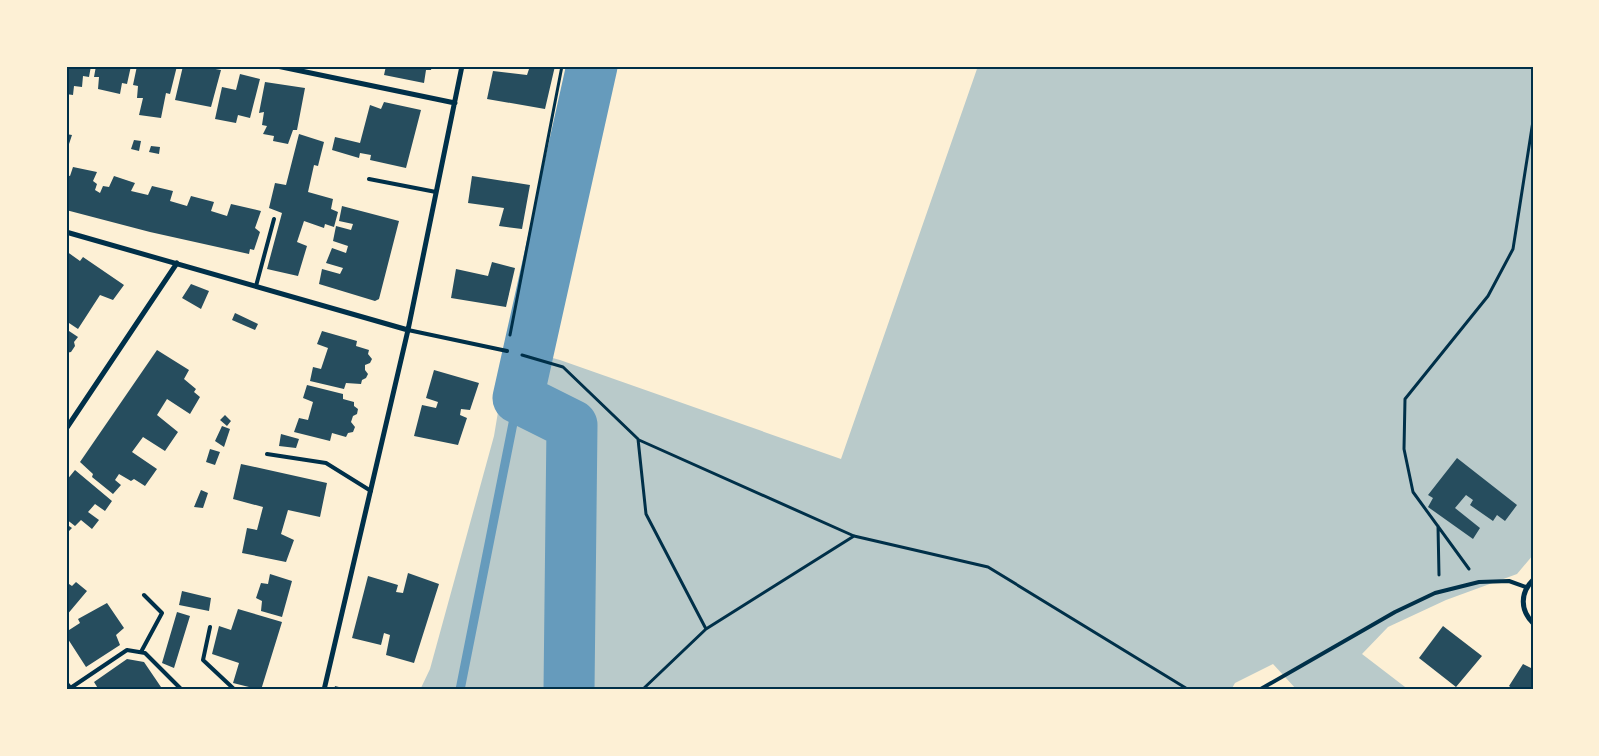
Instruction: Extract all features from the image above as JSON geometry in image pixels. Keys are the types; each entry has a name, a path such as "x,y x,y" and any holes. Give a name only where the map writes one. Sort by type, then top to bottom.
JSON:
{"street":[{"path":"277,66 455,103"},
{"path":"324,690 408,330 462,66"},
{"path":"66,232 408,330"},
{"path":"67,426 177,263"},
{"path":"1533,580 1526,587 1522,603 1526,617 1533,624"}],"lane":[{"path":"369,179 436,192"},
{"path":"256,286 274,219"},
{"path":"408,330 507,351"},
{"path":"267,454 326,463 370,491"},
{"path":"1259,690 1395,612 1439,592 1479,582 1509,581 1526,587"},
{"path":"141,652 162,613 144,595"},
{"path":"210,627 203,660 235,690"},
{"path":"68,689 127,650 145,653 182,690"}],"path":[{"path":"507,351 562,66"},
{"path":"1479,582 1413,492 1404,449 1405,399 1488,296 1513,249 1533,121"},
{"path":"521,354 563,366 638,440 854,536 988,567 1189,690"},
{"path":"638,440 646,514 706,629"},
{"path":"1438,526 1439,592"},
{"path":"642,690 706,629 854,536"}],"shaded area":[{"path":"978,66 1533,66 1533,555 1517,574 1446,600 1388,627 1362,654 1409,690 1297,690 1273,664 1235,683 1231,690 420,690 430,669 494,436 509,346 560,360 841,459"}],"building":[{"path":"66,66 91,66 89,77 83,76 82,87 74,86 73,95 66,94"},
{"path":"96,66 131,66 127,84 122,83 120,94 98,89 99,77 94,77"},
{"path":"137,66 177,66 170,94 166,93 161,118 139,115 143,98 137,98 138,86 133,85"},
{"path":"183,66 199,66 221,70 211,107 175,100"},
{"path":"386,66 432,66 431,70 426,70 424,83 384,75"},
{"path":"530,66 555,66 545,109 487,99 493,71 527,75"},
{"path":"240,74 260,79 250,118 238,115 236,123 215,119 222,87 236,90"},
{"path":"265,82 305,88 297,130 293,130 288,144 273,141 274,136 263,134 267,126 262,125 264,112 259,113"},
{"path":"384,102 421,110 406,168 370,160 371,155 360,153 359,158 332,150 335,137 360,143 370,105 381,109"},
{"path":"66,134 72,135 67,150 66,150"},
{"path":"299,134 324,142 318,166 314,165 308,192 333,199 331,209 338,212 334,227 325,224 324,228 304,221 297,242 307,246 298,276 267,269 282,213 269,208 275,183 286,185"},
{"path":"134,140 141,141 139,151 131,149"},
{"path":"151,146 160,147 159,154 149,152"},
{"path":"73,167 97,172 93,181 97,184 95,190 100,193 103,186 109,187 114,176 135,183 131,191 148,195 152,186 173,191 170,201 187,206 191,196 214,202 211,211 227,216 231,204 261,211 255,228 260,232 254,250 250,249 249,254 150,232 66,210 66,175 70,176"},
{"path":"472,176 530,185 522,229 499,226 504,208 468,203"},
{"path":"342,206 399,221 379,299 375,301 319,284 322,269 340,274 343,268 326,263 332,248 346,253 348,246 333,241 336,226 351,230 353,224 339,221"},
{"path":"66,251 80,261 83,257 124,285 113,300 100,295 78,329 66,321"},
{"path":"492,262 515,268 506,307 451,298 456,269 488,276"},
{"path":"191,284 209,291 201,309 182,298"},
{"path":"235,313 258,324 255,330 232,320"},
{"path":"66,329 78,337 74,342 75,346 71,352 66,353"},
{"path":"322,331 357,341 356,346 369,350 368,354 372,359 370,363 365,365 365,370 368,374 361,384 346,383 344,389 310,381 313,367 321,369 328,348 317,344"},
{"path":"157,350 189,370 184,379 196,389 194,392 200,397 190,414 167,399 157,415 178,432 165,451 143,437 132,452 157,469 145,486 134,479 131,481 119,474 115,480 121,485 113,494 92,477 93,474 80,462"},
{"path":"434,370 479,383 470,410 461,409 460,415 467,418 458,445 414,436 422,405 436,408 438,402 426,398"},
{"path":"307,385 343,394 343,399 354,402 354,406 358,409 351,422 355,427 353,432 348,433 346,437 332,433 330,441 294,432 299,418 308,420 313,402 303,398"},
{"path":"225,415 231,421 227,426 220,420"},
{"path":"222,426 230,429 224,447 215,441"},
{"path":"281,434 299,439 296,448 279,446"},
{"path":"210,449 220,452 215,465 206,462"},
{"path":"1457,458 1517,505 1505,521 1497,515 1493,521 1470,505 1473,500 1466,495 1455,508 1480,528 1473,539 1428,507 1433,498 1428,495"},
{"path":"241,464 327,483 320,517 288,510 281,534 294,540 286,562 242,553 247,528 257,530 263,507 233,499"},
{"path":"75,470 112,501 105,511 95,504 88,512 99,520 92,529 81,520 75,526 66,519 66,481"},
{"path":"201,490 208,493 203,508 194,507"},
{"path":"66,524 72,528 66,534"},
{"path":"408,573 439,584 414,663 386,655 390,635 384,633 381,645 352,638 368,576 398,585 396,592 403,593"},
{"path":"270,574 292,581 282,617 261,611 262,601 256,598 261,583 268,584"},
{"path":"66,582 72,586 76,582 87,591 66,616"},
{"path":"182,591 211,598 209,611 179,605"},
{"path":"107,603 124,628 116,635 120,645 86,667 66,636 66,632 80,623 78,619"},
{"path":"238,609 282,622 261,690 233,683 239,663 212,654 219,626 231,630"},
{"path":"177,612 190,616 174,668 162,663"},
{"path":"1443,626 1482,656 1456,687 1419,658"},
{"path":"127,659 144,662 163,690 99,690 94,682"},
{"path":"1523,664 1533,669 1533,690 1514,690 1509,686"},
{"path":"335,686 347,689 347,690 334,690"}],"waterway":[{"path":"569,690 572,425 518,398 592,66"},
{"path":"460,690 518,398"}]}
